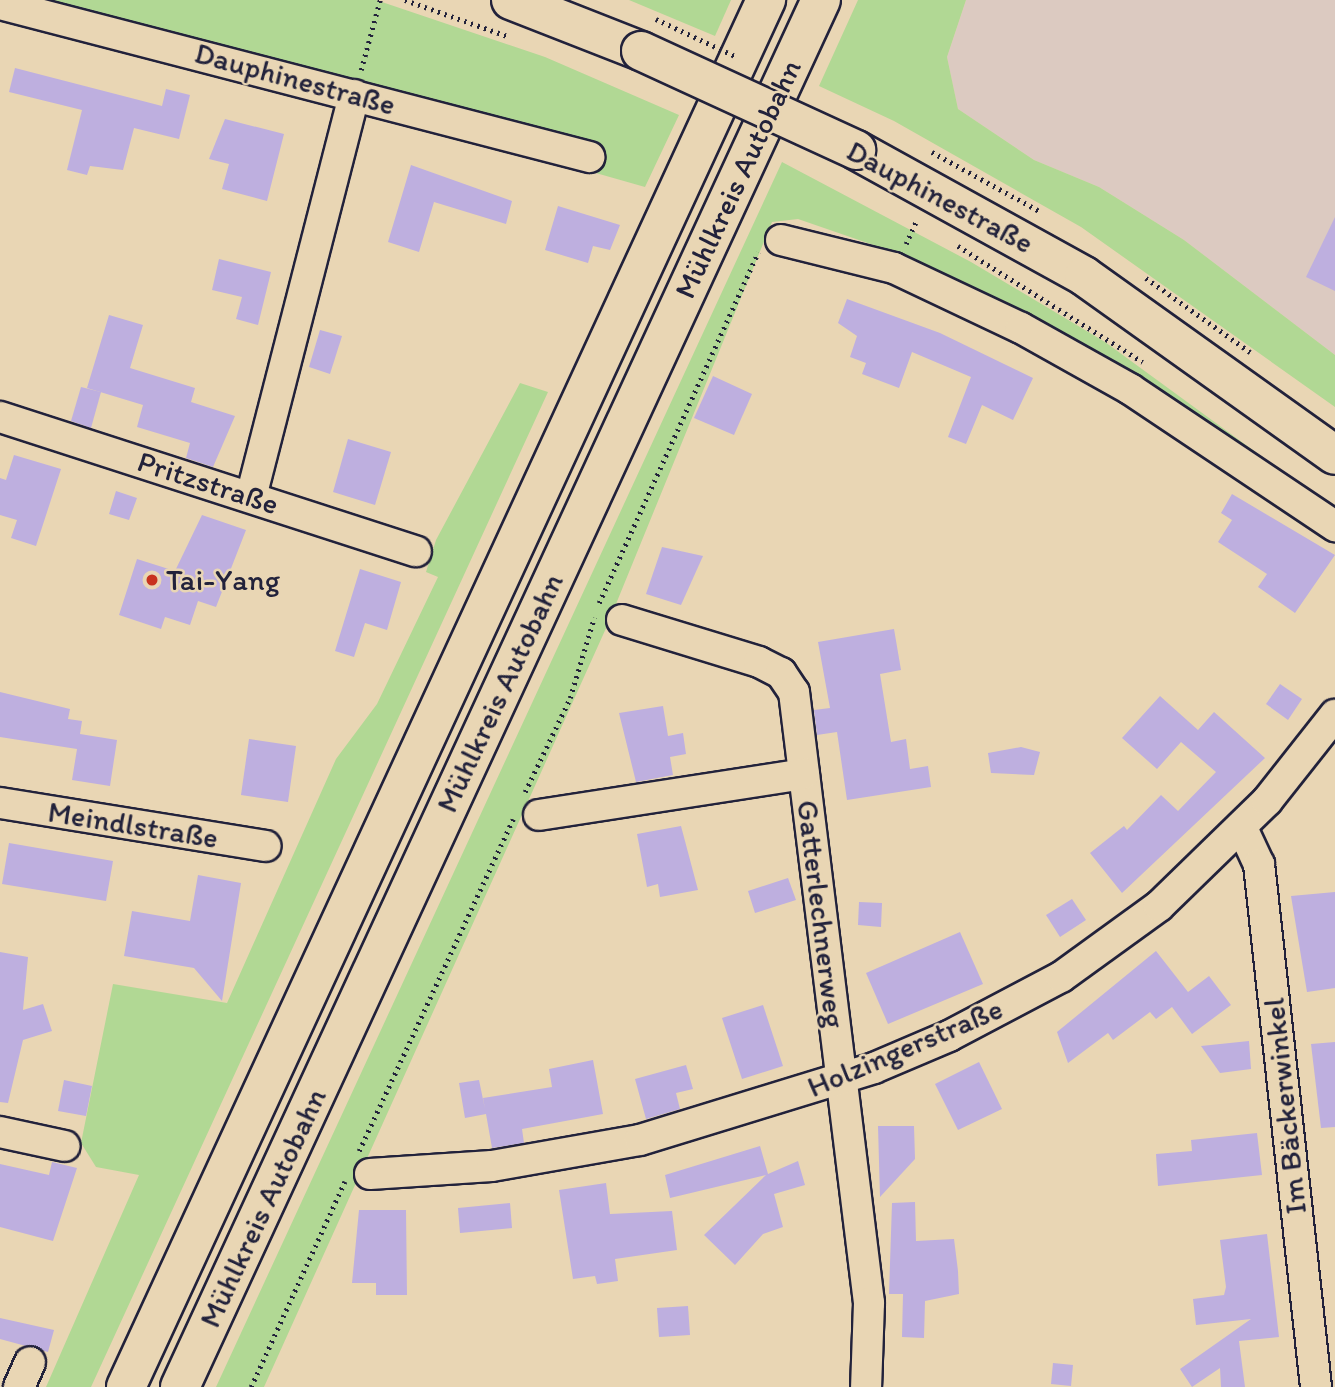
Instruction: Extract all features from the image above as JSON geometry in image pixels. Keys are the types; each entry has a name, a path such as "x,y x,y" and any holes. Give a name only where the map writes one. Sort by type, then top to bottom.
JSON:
{"main road":[{"name":"Dauphinestraße","path":"511,0 641,51 856,150 1084,276 1335,455"},
{"name":"Mühlkreis Autobahn","path":"126,1387 766,0"},
{"name":"Mühlkreis Autobahn","path":"180,1387 821,0"}],"street":[{"name":"Dauphinestraße","path":"0,4 589,156"},
{"path":"251,497 354,95"},
{"path":"781,240 894,268 1021,328 1130,389 1335,526"},
{"name":"Pritzstraße","path":"0,417 416,551"},
{"name":"Gatterlechnerweg","path":"622,620 781,673 794,692 869,1303 866,1387"},
{"name":"Holzingerstraße","path":"358,1169 492,1166 640,1140 842,1078 949,1036 1061,977 1159,906 1242,828 1335,715"},
{"name":"Gatterlechnerweg","path":"526,808 804,774"},
{"name":"Meindlstraße","path":"0,803 266,846"},
{"name":"Im Bäckerwinkel","path":"1242,828 1259,864 1316,1387"},
{"path":"0,1132 65,1146"}],"path":[{"path":"354,95 380,0"},
{"path":"405,0 519,40"},
{"path":"908,240 916,222"},
{"path":"251,1387 358,1169 526,808 570,698 596,612 754,254 781,240"}],"shaded area":[{"path":"966,0 1335,0 1335,355 1184,240 1099,187 1034,160 958,109 947,57"}],"green space":[{"path":"51,0 376,0 545,57 679,115 645,187 536,156 544,128"},
{"path":"629,0 731,0 715,36"},
{"path":"858,0 966,0 947,57 958,109 1034,160 1099,187 1184,240 1335,355 1335,407 1081,227 894,121 819,86"},
{"path":"782,162 971,262 1105,342 1335,510 1019,315 911,258 798,219 772,222 607,626 264,1387 216,1387"},
{"path":"520,383 548,392 91,1387 46,1387 139,1175 96,1167 81,1143 113,984 227,1003 336,759 377,704 438,577 426,572 436,540"}],"building":[{"path":"15,68 162,106 166,89 190,95 179,139 134,128 123,170 90,166 87,175 67,170 82,110 9,92"},
{"path":"225,119 284,134 267,201 222,189 229,164 209,159"},
{"path":"411,165 512,201 506,224 434,202 419,252 388,242"},
{"path":"558,206 620,225 610,250 593,246 588,263 545,250"},
{"path":"1335,217 1335,291 1306,277"},
{"path":"219,259 271,272 258,325 236,319 242,297 212,290"},
{"path":"847,299 940,333 1033,378 1013,420 982,405 966,444 948,437 971,377 912,352 899,388 862,374 866,363 850,357 857,336 838,323"},
{"path":"109,315 143,325 130,368 195,388 191,402 235,416 213,467 186,458 190,443 137,427 143,405 87,388"},
{"path":"320,330 342,336 330,374 309,367"},
{"path":"713,376 752,394 734,435 694,418"},
{"path":"81,387 101,392 91,428 71,421"},
{"path":"348,439 391,452 375,505 333,492"},
{"path":"14,455 61,469 36,546 11,538 17,520 0,515 0,478 6,480"},
{"path":"116,491 137,498 129,520 109,514"},
{"path":"1232,494 1335,555 1295,613 1258,587 1267,574 1218,542 1232,520 1221,513"},
{"path":"202,515 246,530 216,607 198,601 190,625 165,617 161,629 119,615 137,559 175,571"},
{"path":"662,547 703,556 681,605 646,594"},
{"path":"360,569 401,582 387,630 365,623 354,657 335,651"},
{"path":"894,629 901,670 880,674 891,742 906,739 910,769 928,766 931,787 847,800 837,732 817,735 814,710 830,708 818,642"},
{"path":"1280,684 1302,699 1288,720 1266,704"},
{"path":"0,692 70,709 68,719 82,721 80,734 117,740 110,786 72,780 77,749 0,737"},
{"path":"1160,696 1198,730 1214,712 1265,758 1122,893 1090,853 1124,826 1127,830 1161,795 1178,811 1216,772 1181,742 1157,769 1122,738"},
{"path":"663,706 668,736 683,733 686,754 670,757 673,775 636,782 619,713"},
{"path":"249,739 296,746 288,802 241,795"},
{"path":"1021,747 1040,752 1034,775 991,773 988,753"},
{"path":"681,826 698,890 660,897 658,884 647,887 637,834"},
{"path":"9,843 113,861 106,901 2,884"},
{"path":"198,875 241,883 222,1001 194,968 124,956 132,911 190,921"},
{"path":"788,878 796,900 755,913 748,891"},
{"path":"1335,892 1335,988 1307,992 1291,896"},
{"path":"1072,899 1086,920 1060,937 1046,915"},
{"path":"859,902 882,903 881,927 858,925"},
{"path":"960,932 983,984 888,1024 866,973"},
{"path":"1156,951 1188,992 1209,976 1231,1005 1192,1034 1172,1007 1156,1019 1150,1012 1113,1040 1108,1033 1068,1063 1057,1032"},
{"path":"0,952 28,957 23,1010 43,1004 52,1031 23,1040 8,1103 0,1102"},
{"path":"763,1005 783,1066 742,1079 722,1018"},
{"path":"1249,1041 1251,1069 1220,1073 1201,1046"},
{"path":"1335,1042 1335,1127 1321,1128 1311,1044"},
{"path":"593,1060 603,1114 522,1129 524,1143 492,1148 486,1114 465,1118 459,1083 479,1080 485,1109 483,1098 552,1087 549,1069"},
{"path":"979,1062 1002,1109 958,1130 935,1084"},
{"path":"686,1065 693,1089 676,1093 680,1109 646,1119 635,1079"},
{"path":"64,1080 92,1086 86,1116 58,1111"},
{"path":"878,1126 914,1126 915,1159 880,1197"},
{"path":"1257,1133 1262,1175 1158,1186 1156,1154 1192,1151 1191,1140"},
{"path":"760,1146 768,1174 798,1161 805,1185 774,1194 783,1227 763,1234 735,1265 704,1235 766,1175 670,1198 665,1175"},
{"path":"52,1162 77,1168 53,1241 0,1227 0,1164 49,1175"},
{"path":"606,1183 610,1214 672,1211 677,1250 615,1259 618,1281 597,1284 595,1276 573,1279 559,1190"},
{"path":"915,1202 916,1241 954,1239 958,1271 959,1294 925,1301 924,1338 902,1337 903,1294 889,1294 892,1203"},
{"path":"510,1203 512,1228 460,1233 458,1208"},
{"path":"359,1210 406,1210 407,1295 376,1295 376,1283 352,1283"},
{"path":"1267,1234 1279,1337 1239,1341 1245,1387 1221,1387 1220,1368 1192,1387 1180,1369 1251,1319 1196,1325 1193,1299 1224,1295 1226,1287 1220,1240"},
{"path":"688,1306 690,1335 659,1337 657,1308"},
{"path":"0,1318 54,1330 48,1352 0,1339"},
{"path":"1053,1363 1073,1365 1071,1386 1051,1384"}],"place":[{"name":"Tai-Yang","path":"152,580"}]}
